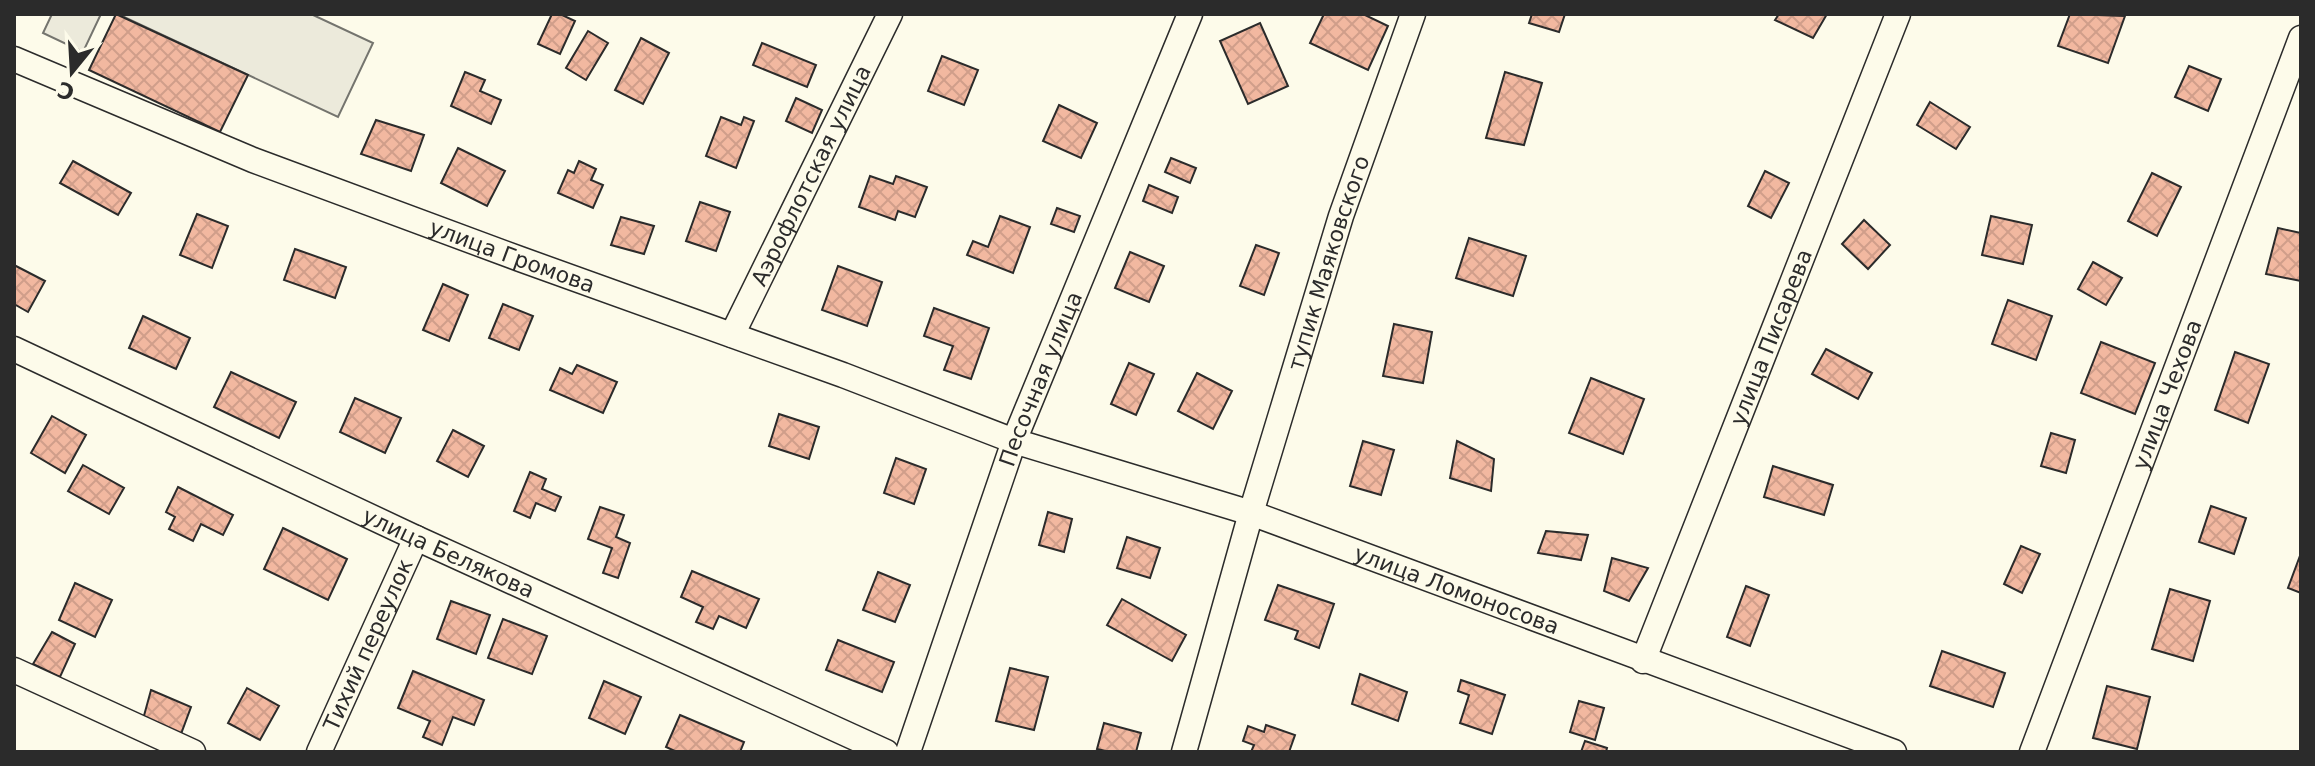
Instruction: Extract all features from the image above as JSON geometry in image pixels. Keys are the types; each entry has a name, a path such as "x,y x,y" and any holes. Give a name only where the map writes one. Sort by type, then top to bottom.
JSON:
{"street":[{"name":"Аэрофлотская улица","path":"732,335 890,14"},
{"name":"Песочная улица","path":"908,752 1014,441 1190,14"},
{"name":"тупик Маяковского","path":"1184,752 1251,513 1341,216 1413,14"},
{"name":"улица Писарева","path":"1643,661 1898,14"},
{"name":"улица Чехова","path":"2032,752 2301,38"},
{"name":"улица Громова","path":"14,59 253,160 1014,441"},
{"name":"улица Белякова","path":"14,349 416,538 886,752"},
{"name":"улица Ломоносова","path":"1014,441 1251,513 1894,752"},
{"name":"Тихий переулок","path":"319,752 416,538"},
{"path":"14,670 193,752"}],"shaded area":[{"path":"52,14 101,14 83,52 43,33"},
{"path":"125,14 311,14 373,43 338,117 124,17"}],"building":[{"path":"116,14 248,75 220,132 89,70"},
{"path":"552,14 575,21 560,54 538,44"},
{"path":"1324,14 1363,14 1388,26 1368,70 1310,43"},
{"path":"1532,14 1565,14 1559,32 1529,23"},
{"path":"1779,14 1827,14 1813,38 1775,20"},
{"path":"2070,14 2125,16 2108,63 2058,46"},
{"path":"1260,23 1288,86 1248,104 1220,41"},
{"path":"588,31 608,43 586,80 566,68"},
{"path":"641,38 669,53 643,104 615,90"},
{"path":"762,43 816,65 807,87 753,65"},
{"path":"942,56 978,70 964,105 928,91"},
{"path":"2189,66 2221,79 2208,111 2175,97"},
{"path":"465,72 485,80 480,91 501,100 491,124 451,106"},
{"path":"1505,72 1542,83 1524,145 1486,138"},
{"path":"796,98 822,110 812,133 786,121"},
{"path":"1930,102 1970,127 1956,149 1917,125"},
{"path":"1059,105 1097,123 1081,158 1043,141"},
{"path":"721,117 741,125 744,117 754,121 736,168 706,156"},
{"path":"376,120 424,135 411,171 361,154"},
{"path":"458,148 505,171 487,206 441,183"},
{"path":"1171,158 1196,168 1190,183 1165,172"},
{"path":"73,161 131,193 118,215 60,183"},
{"path":"579,161 596,169 591,180 603,185 593,208 558,193 568,170 574,173"},
{"path":"1765,171 1789,183 1771,218 1748,206"},
{"path":"2152,173 2181,187 2157,236 2128,221"},
{"path":"870,176 893,184 896,176 927,187 915,217 898,211 895,220 859,207"},
{"path":"1149,185 1178,197 1172,213 1143,201"},
{"path":"700,202 730,212 716,251 686,241"},
{"path":"1057,208 1080,216 1074,232 1051,224"},
{"path":"197,214 228,226 212,268 180,255"},
{"path":"1000,216 1030,227 1013,273 967,255 973,241 988,247"},
{"path":"1991,216 2032,225 2023,264 1982,255"},
{"path":"621,217 654,226 644,254 611,245"},
{"path":"1864,220 1890,245 1868,269 1842,244"},
{"path":"2278,228 2301,233 2301,281 2266,274"},
{"path":"1469,238 1526,256 1513,296 1456,278"},
{"path":"1256,245 1279,253 1264,295 1240,286"},
{"path":"295,249 346,267 335,298 284,280"},
{"path":"1130,252 1164,266 1149,302 1115,288"},
{"path":"2093,262 2122,278 2106,305 2078,289"},
{"path":"14,265 45,281 28,312 14,304"},
{"path":"838,266 882,282 867,326 822,310"},
{"path":"443,284 468,295 449,341 423,330"},
{"path":"2008,300 2052,316 2036,360 1992,344"},
{"path":"503,304 533,316 519,350 489,338"},
{"path":"934,308 989,328 971,379 944,370 953,346 924,336"},
{"path":"143,316 190,338 176,369 129,348"},
{"path":"1394,324 1432,332 1423,383 1383,376"},
{"path":"2101,342 2155,363 2135,414 2081,393"},
{"path":"1826,349 1872,373 1858,399 1812,374"},
{"path":"2235,352 2269,364 2248,423 2215,410"},
{"path":"1129,363 1154,374 1136,415 1111,404"},
{"path":"577,365 617,382 603,413 550,390 560,368 572,374"},
{"path":"231,372 296,402 279,438 214,407"},
{"path":"1197,373 1232,391 1213,429 1178,411"},
{"path":"1591,378 1644,399 1623,454 1569,433"},
{"path":"355,398 401,418 385,453 340,432"},
{"path":"779,414 819,427 809,459 769,446"},
{"path":"52,416 86,435 65,473 31,453"},
{"path":"453,430 484,446 468,477 437,461"},
{"path":"2051,433 2075,440 2066,473 2041,466"},
{"path":"1363,441 1394,450 1381,495 1350,486"},
{"path":"1457,441 1494,459 1491,491 1450,478"},
{"path":"896,458 926,469 914,504 884,493"},
{"path":"83,465 124,488 109,514 68,491"},
{"path":"1773,466 1833,485 1824,515 1764,497"},
{"path":"530,472 546,479 542,489 561,497 555,511 536,503 530,518 514,511"},
{"path":"178,487 233,515 223,535 201,524 193,541 169,529 175,517 166,512"},
{"path":"2211,506 2246,518 2234,554 2199,542"},
{"path":"600,507 624,515 616,537 630,543 618,578 603,573 612,548 588,539"},
{"path":"1048,512 1072,519 1064,552 1039,545"},
{"path":"283,528 347,559 328,600 264,569"},
{"path":"1546,531 1588,535 1581,560 1538,553"},
{"path":"1127,537 1160,548 1150,578 1117,568"},
{"path":"2021,546 2040,554 2022,593 2004,584"},
{"path":"2301,553 2301,593 2288,588"},
{"path":"1612,558 1648,568 1629,601 1604,591"},
{"path":"692,571 759,599 746,628 719,616 713,629 696,622 703,607 681,597"},
{"path":"878,572 910,585 895,622 863,610"},
{"path":"75,583 112,600 95,637 59,620"},
{"path":"1278,585 1334,604 1319,648 1295,639 1298,631 1265,620"},
{"path":"1746,586 1769,595 1750,646 1727,637"},
{"path":"2170,589 2210,601 2193,661 2152,649"},
{"path":"1122,599 1186,635 1172,661 1107,625"},
{"path":"451,601 490,615 476,654 437,639"},
{"path":"503,619 547,636 532,674 488,658"},
{"path":"52,632 75,644 60,677 33,664"},
{"path":"838,640 894,662 882,692 826,670"},
{"path":"1942,651 2005,673 1993,707 1930,686"},
{"path":"1010,668 1048,677 1034,730 996,721"},
{"path":"413,671 484,700 474,725 453,717 442,745 423,737 430,721 398,708"},
{"path":"1360,674 1407,692 1398,721 1352,704"},
{"path":"1461,680 1505,695 1492,734 1460,723 1469,695 1458,691"},
{"path":"604,681 641,697 625,734 589,718"},
{"path":"2107,686 2150,697 2137,749 2093,738"},
{"path":"247,688 279,706 260,740 228,723"},
{"path":"151,690 191,707 178,742 142,723"},
{"path":"1579,701 1604,708 1595,740 1570,732"},
{"path":"680,715 744,742 740,752 677,752 666,747"},
{"path":"1104,723 1141,733 1136,752 1097,749"},
{"path":"1266,725 1295,735 1289,752 1251,752 1254,745 1243,741 1248,726 1264,732"},
{"path":"1585,741 1607,748 1606,752 1581,752"}]}
